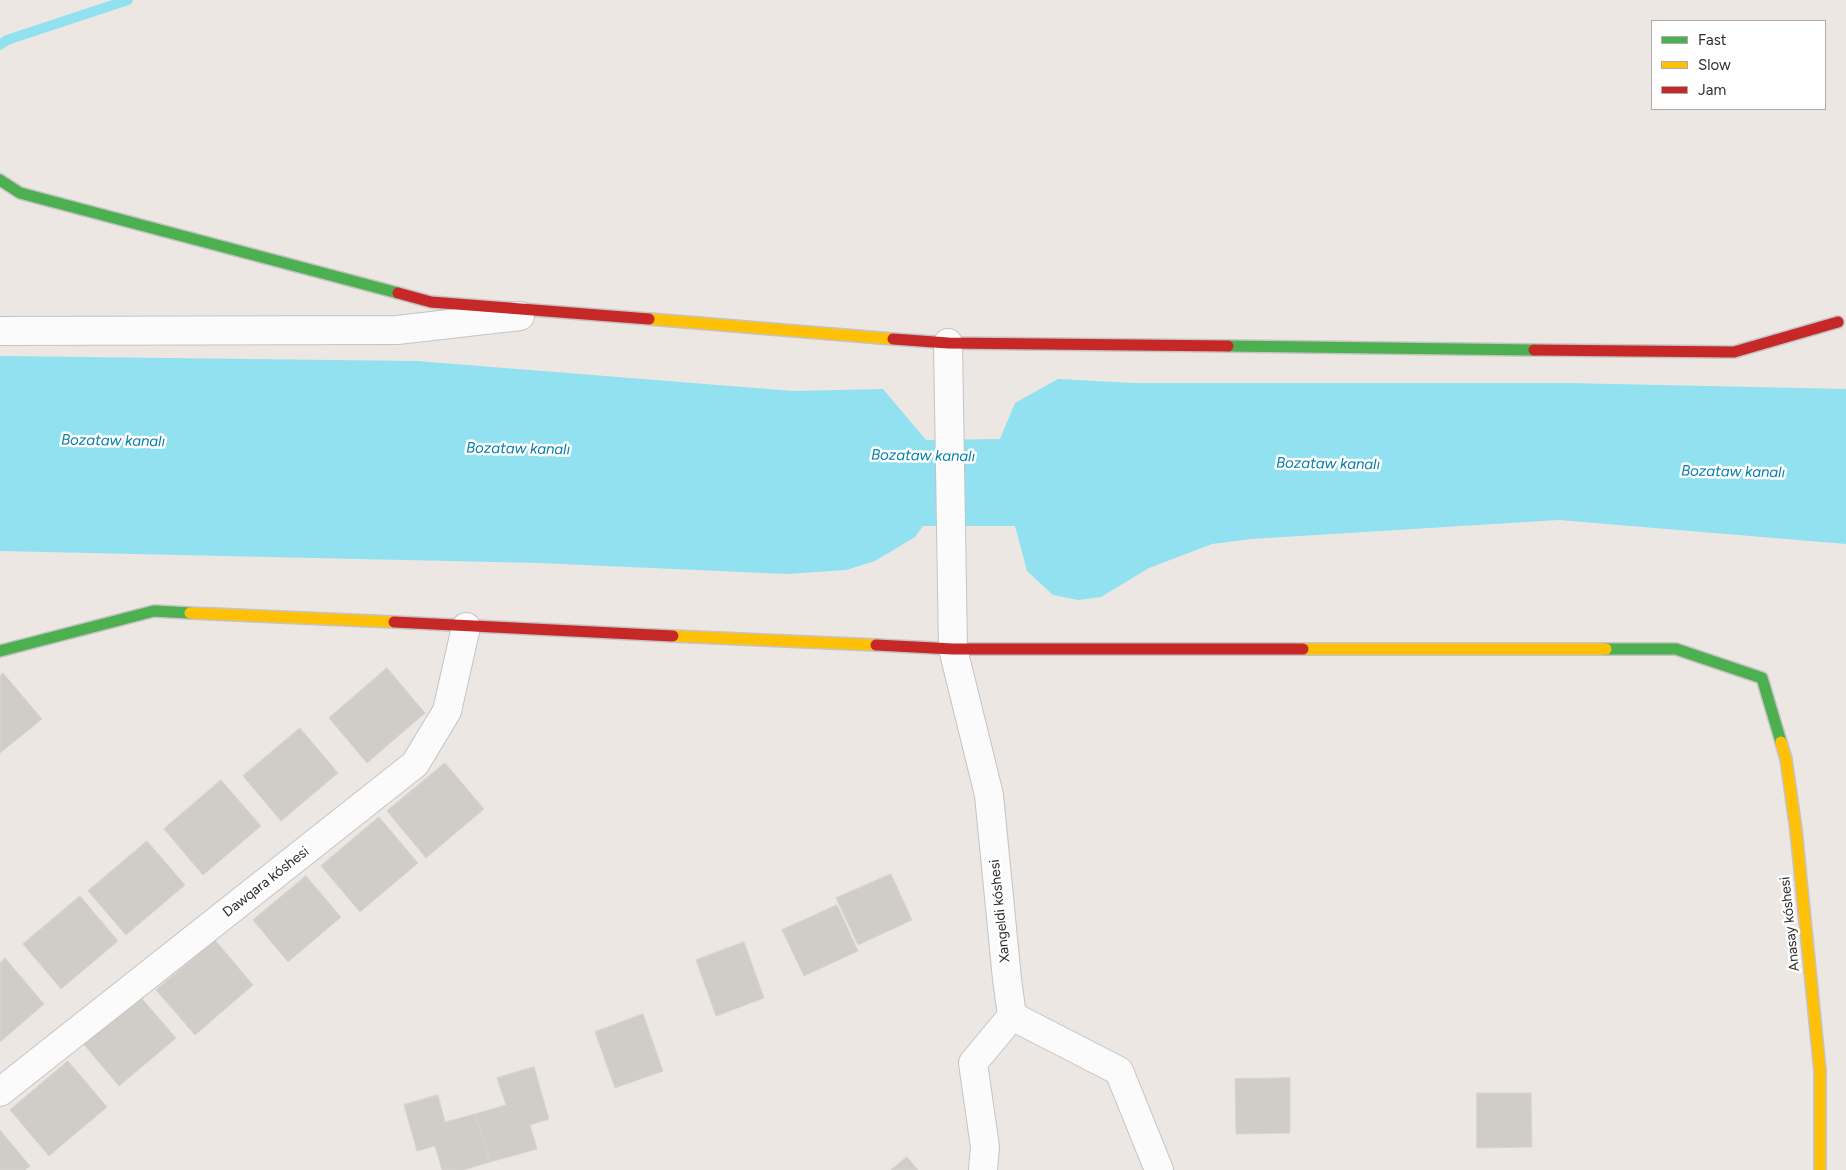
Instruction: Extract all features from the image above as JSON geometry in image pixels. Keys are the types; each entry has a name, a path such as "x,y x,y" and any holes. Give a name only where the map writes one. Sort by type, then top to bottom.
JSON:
{"street":[{"path":"0,180 20,193 431,302 948,344 1734,352 1838,322"},
{"path":"0,331 397,330 556,312"},
{"name":"Xangeldi kóshesi","path":"948,344 953,649 989,795 1012,1016"},
{"path":"0,651 154,611 953,649"},
{"name":"Dawqara kóshesi","path":"0,1092 415,764 447,711 466,627"},
{"name":"Anasay kóshesi","path":"953,649 1676,649 1762,678 1786,759 1796,830 1820,1070 1820,1170"},
{"path":"983,1170 985,1147 973,1063 1012,1016 1120,1070 1158,1170"}],"water":[{"name":"Bozataw kanalı","path":"0,356 417,361 793,391 883,389 926,440 1000,439 1015,403 1058,379 1132,383 1568,383 1846,389 1846,544 1559,520 1251,539 1212,544 1149,568 1101,597 1078,600 1053,595 1027,571 1015,526 923,526 915,537 875,561 846,570 787,574 539,563 0,551"}],"building":[{"path":"387,668 425,713 367,763 329,718"},
{"path":"3,673 42,719 0,753 0,676"},
{"path":"300,728 338,773 281,821 243,776"},
{"path":"445,763 484,809 426,858 387,811"},
{"path":"221,780 261,826 203,875 164,829"},
{"path":"379,817 418,863 360,912 321,866"},
{"path":"147,841 185,885 126,935 88,891"},
{"path":"891,874 912,920 858,945 836,898"},
{"path":"306,876 341,917 288,962 253,920"},
{"path":"80,896 118,941 61,989 23,944"},
{"path":"837,905 858,951 804,976 782,930"},
{"path":"215,940 253,985 195,1035 156,990"},
{"path":"744,942 764,998 716,1016 696,960"},
{"path":"5,958 44,1004 0,1042 0,963"},
{"path":"138,994 176,1038 119,1086 81,1041"},
{"path":"643,1014 663,1071 615,1088 595,1032"},
{"path":"68,1061 107,1107 49,1156 10,1110"},
{"path":"534,1067 549,1119 530,1125 537,1149 490,1162 475,1114 506,1105 497,1078"},
{"path":"1290,1078 1290,1133 1236,1134 1235,1079"},
{"path":"1477,1093 1531,1093 1532,1147 1477,1148"},
{"path":"438,1095 445,1122 475,1114 490,1162 463,1170 442,1170 435,1146 417,1151 404,1105"},
{"path":"0,1130 30,1166 25,1170 0,1170"},
{"path":"907,1157 918,1170 891,1170"}],"waterway":[{"path":"0,45 7,40 128,0"}],"traffic: fast":[{"path":"0,180 20,193 398,293"},
{"path":"1228,346 1534,350"},
{"path":"0,651 154,611 190,613"},
{"path":"1606,649 1676,649 1762,678 1781,742"}],"traffic: slow":[{"path":"649,319 893,339"},
{"path":"190,613 394,622"},
{"path":"673,636 876,645"},
{"path":"1303,649 1606,649"},
{"path":"1781,742 1786,759 1796,830 1820,1071 1820,1170"}],"traffic: jam":[{"path":"398,293 431,302 649,319"},
{"path":"1534,350 1734,352 1838,322"},
{"path":"893,339 948,343 1228,346"},
{"path":"394,622 673,636"},
{"path":"876,645 953,649 1303,649"}]}
